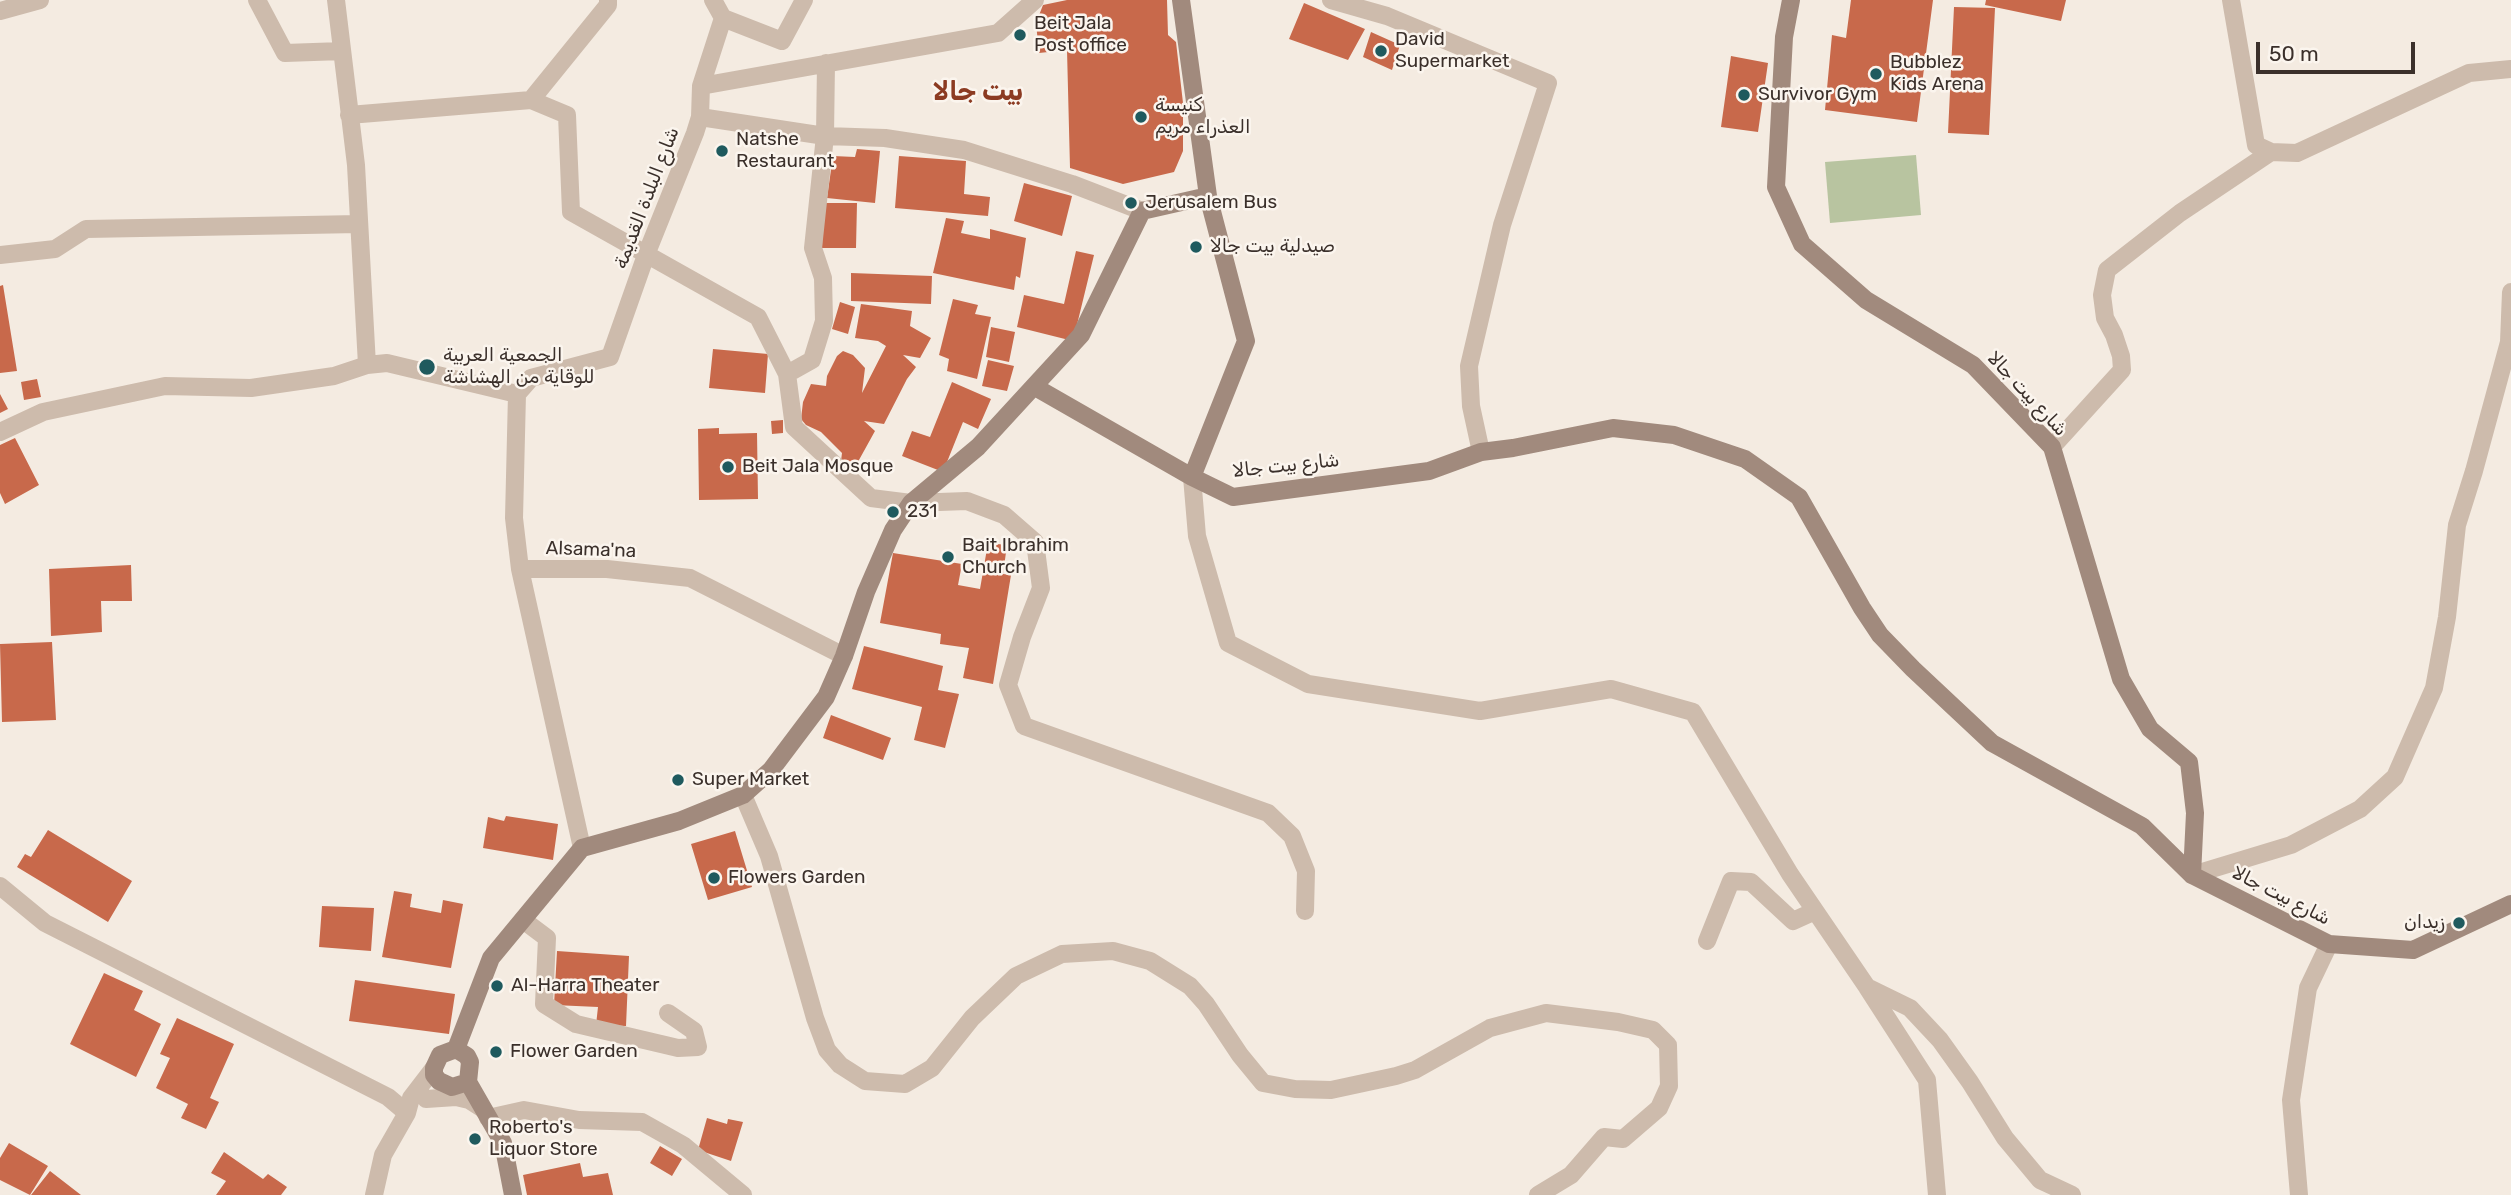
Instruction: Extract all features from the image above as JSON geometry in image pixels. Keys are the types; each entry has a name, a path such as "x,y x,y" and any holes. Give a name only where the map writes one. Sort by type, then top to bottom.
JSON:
{"street":[{"path":"0,11 40,0"},
{"path":"257,0 285,53 342,51"},
{"path":"336,0 356,166 368,365"},
{"path":"531,100 608,5 608,0"},
{"path":"713,0 723,18 782,41 804,0"},
{"path":"701,86 998,33 1035,0"},
{"path":"1181,0 1208,196 1246,341 1192,477 1197,536 1228,643 1308,684 1480,711 1611,689 1693,712 1790,874 1927,1080 1937,1195"},
{"path":"1331,0 1390,8 1548,83 1502,225 1469,366 1471,406 1481,452"},
{"name":"شارع بيت جالا","path":"1791,0 1784,37 1776,187 1802,244 1866,300 1973,365 2052,447 2121,679 2150,729 2189,762 2195,813 2192,875"},
{"path":"2231,0 2256,145 2272,152 2297,153 2469,73 2511,69"},
{"name":"شارع البلدة القديمة","path":"517,394 531,379 610,357 646,255 700,117 701,86 723,18"},
{"path":"787,374 812,360 824,321 823,278 813,248 825,136 826,63"},
{"path":"349,115 531,100 567,115 570,212 758,317 787,374 794,427 871,498 911,503 967,501 1004,515 1035,542 1041,588 1022,637 1008,685 1024,726 1268,813 1292,836 1306,871 1305,911"},
{"path":"700,117 825,136 885,138 964,150 1072,184 1142,211 1208,196"},
{"path":"2052,447 2122,370 2121,356 2105,318 2102,295 2107,270 2180,213 2272,152"},
{"path":"374,1195 383,1155 407,1113 411,1098 434,1068 440,1055 456,1049 491,958 582,848 678,821 743,795 771,770 826,697 892,530 911,503 978,447 1081,335 1142,211"},
{"path":"0,255 55,249 86,229 359,224"},
{"path":"2192,875 2291,845 2360,809 2395,777 2434,688 2447,617 2457,525 2509,342 2511,292"},
{"path":"0,432 43,412 165,386 251,388 334,376 368,365 387,363 517,394 514,518 520,569"},
{"name":"شارع بيت جالا","path":"1035,387 1192,477 1233,497 1429,471 1481,452 1613,428 1674,435 1745,459 1799,497 1880,635 1992,743 2142,826 2192,875 2329,944 2413,950 2511,904"},
{"name":"Alsama'na","path":"582,848 520,569 607,569 690,578 844,656"},
{"path":"743,795 769,856 815,1018 827,1050 840,1065 864,1081 905,1084 932,1068 972,1018 1016,976 1062,954 1113,951 1150,961 1190,986 1263,1083 1295,1089 1331,1090 1415,1070 1490,1028 1546,1013 1618,1022 1653,1030 1668,1045 1669,1086 1659,1108 1622,1139 1604,1137 1571,1175 1538,1195"},
{"path":"1707,941 1731,881 1751,882 1793,921 1815,911"},
{"path":"0,886 45,923 388,1097 407,1113"},
{"path":"523,919 547,938 544,1004 576,1024 678,1048 698,1047 694,1031 668,1013"},
{"path":"2299,1195 2291,1100 2308,988 2329,944"},
{"path":"1867,987 1910,1008 1940,1040 2005,1138 2040,1180 2072,1195"},
{"path":"407,1113 426,1099 460,1085 470,1062 467,1056 456,1049"},
{"path":"434,1068 434,1075 439,1081 460,1085 486,1113 503,1143 513,1195"},
{"path":"426,1099 456,1097 469,1100 486,1113 524,1110 579,1120 642,1122 683,1146 743,1195"}],"green space":[{"path":"1916,155 1921,215 1830,223 1825,162"}],"building":[{"path":"1067,0 1167,0 1168,35 1176,42 1183,103 1183,151 1174,172 1123,184 1070,168 1067,50 1039,53 1036,23 1043,5"},
{"name":"Bubblez Kids Arena","path":"1851,0 1933,0 1917,122 1825,110 1832,35 1846,38"},
{"path":"1986,0 2066,0 2061,21 1985,5"},
{"path":"1304,3 1365,29 1348,60 1289,39"},
{"path":"1954,7 1995,8 1989,135 1948,133"},
{"name":"David Supermarket","path":"1371,32 1400,45 1392,70 1363,57"},
{"name":"Survivor Gym","path":"1731,56 1768,63 1758,132 1721,127"},
{"path":"857,149 880,151 875,203 827,198 833,156 855,157"},
{"path":"899,156 966,161 964,194 990,197 988,216 895,208"},
{"path":"1024,183 1072,196 1062,236 1014,221"},
{"path":"823,203 857,203 856,248 822,248"},
{"path":"946,218 964,221 961,233 990,239 990,229 1026,238 1020,278 1016,276 1014,290 933,273"},
{"path":"1076,251 1094,255 1073,341 1017,327 1024,295 1064,304"},
{"path":"851,273 932,276 931,304 851,301"},
{"path":"3,285 17,371 0,373 0,286"},
{"path":"953,299 978,305 975,314 991,317 977,379 947,371 949,359 939,355"},
{"path":"840,302 855,307 848,334 832,329"},
{"path":"861,304 912,311 910,326 931,338 920,358 903,355 916,367 884,424 864,421 875,431 854,469 841,461 842,453 821,432 806,425 801,419 803,402 811,384 826,386 827,376 837,356 843,351 853,355 865,368 862,393 886,346 878,341 855,338"},
{"path":"991,327 1015,332 1009,362 986,357"},
{"path":"713,349 768,354 765,393 709,388"},
{"path":"988,360 1014,366 1007,391 982,386"},
{"path":"37,379 41,397 24,400 21,382"},
{"path":"952,382 991,399 978,429 963,422 943,472 902,456 912,431 930,437"},
{"path":"0,394 8,409 0,413"},
{"path":"783,420 783,433 772,434 771,421"},
{"name":"Beit Jala Mosque","path":"719,428 719,434 757,433 758,499 699,500 698,429"},
{"path":"15,438 39,485 5,504 0,493 0,445"},
{"path":"988,543 1007,545 1003,574 1011,575 993,684 963,678 969,648 940,644 941,634 880,623 893,553 962,564 958,585 980,589"},
{"path":"131,565 132,601 101,601 102,632 51,636 49,569"},
{"path":"52,642 56,720 2,722 0,644"},
{"path":"864,646 943,666 938,690 959,694 945,748 914,740 922,707 852,689"},
{"path":"831,715 891,738 883,760 823,738"},
{"path":"506,816 558,824 553,860 483,848 488,817 504,821"},
{"path":"48,830 132,881 108,922 17,867 25,854 31,857"},
{"path":"735,831 752,887 708,900 691,844"},
{"path":"394,891 412,894 410,907 441,913 443,900 463,904 451,968 382,957"},
{"path":"322,906 374,908 371,951 319,947"},
{"path":"557,951 629,956 626,1026 596,1025 598,1007 554,1005"},
{"path":"104,973 143,991 134,1010 161,1024 136,1077 70,1044"},
{"path":"355,980 455,994 449,1034 349,1021"},
{"path":"177,1018 234,1044 210,1098 219,1102 206,1129 181,1118 188,1104 156,1088 170,1058 160,1054"},
{"path":"707,1118 727,1124 728,1119 743,1122 731,1161 698,1150"},
{"path":"9,1143 48,1166 30,1195 0,1180 0,1158"},
{"path":"660,1146 682,1159 672,1176 650,1163"},
{"path":"224,1152 263,1179 268,1174 287,1187 281,1195 216,1195 226,1181 211,1173"},
{"path":"580,1163 583,1177 608,1173 613,1195 527,1195 523,1175"},
{"path":"50,1171 81,1195 31,1195"}],"place":[{"name":"Beit Jala Post office","path":"1020,35"},
{"name":"David Supermarket","path":"1381,51"},
{"name":"Bubblez Kids Arena","path":"1876,74"},
{"name":"Survivor Gym","path":"1744,95"},
{"name":"كنيسة العذراء مريم","path":"1141,117"},
{"name":"Natshe Restaurant","path":"722,151"},
{"name":"Jerusalem Bus","path":"1131,203"},
{"name":"صيدلية بيت جالا","path":"1196,247"},
{"name":"الجمعية العربية للوقاية من الهشاشة","path":"427,367"},
{"name":"Beit Jala Mosque","path":"728,467"},
{"name":"231","path":"893,512"},
{"name":"Bait Ibrahim Church","path":"948,557"},
{"name":"Super Market","path":"678,780"},
{"name":"Flowers Garden","path":"714,878"},
{"name":"زيدان","path":"2459,923"},
{"name":"Al-Harra Theater","path":"497,986"},
{"name":"Flower Garden","path":"496,1052"},
{"name":"Roberto's Liquor Store","path":"475,1139"}],"district":[{"name":"بيت جالا","path":"978,92"}]}
